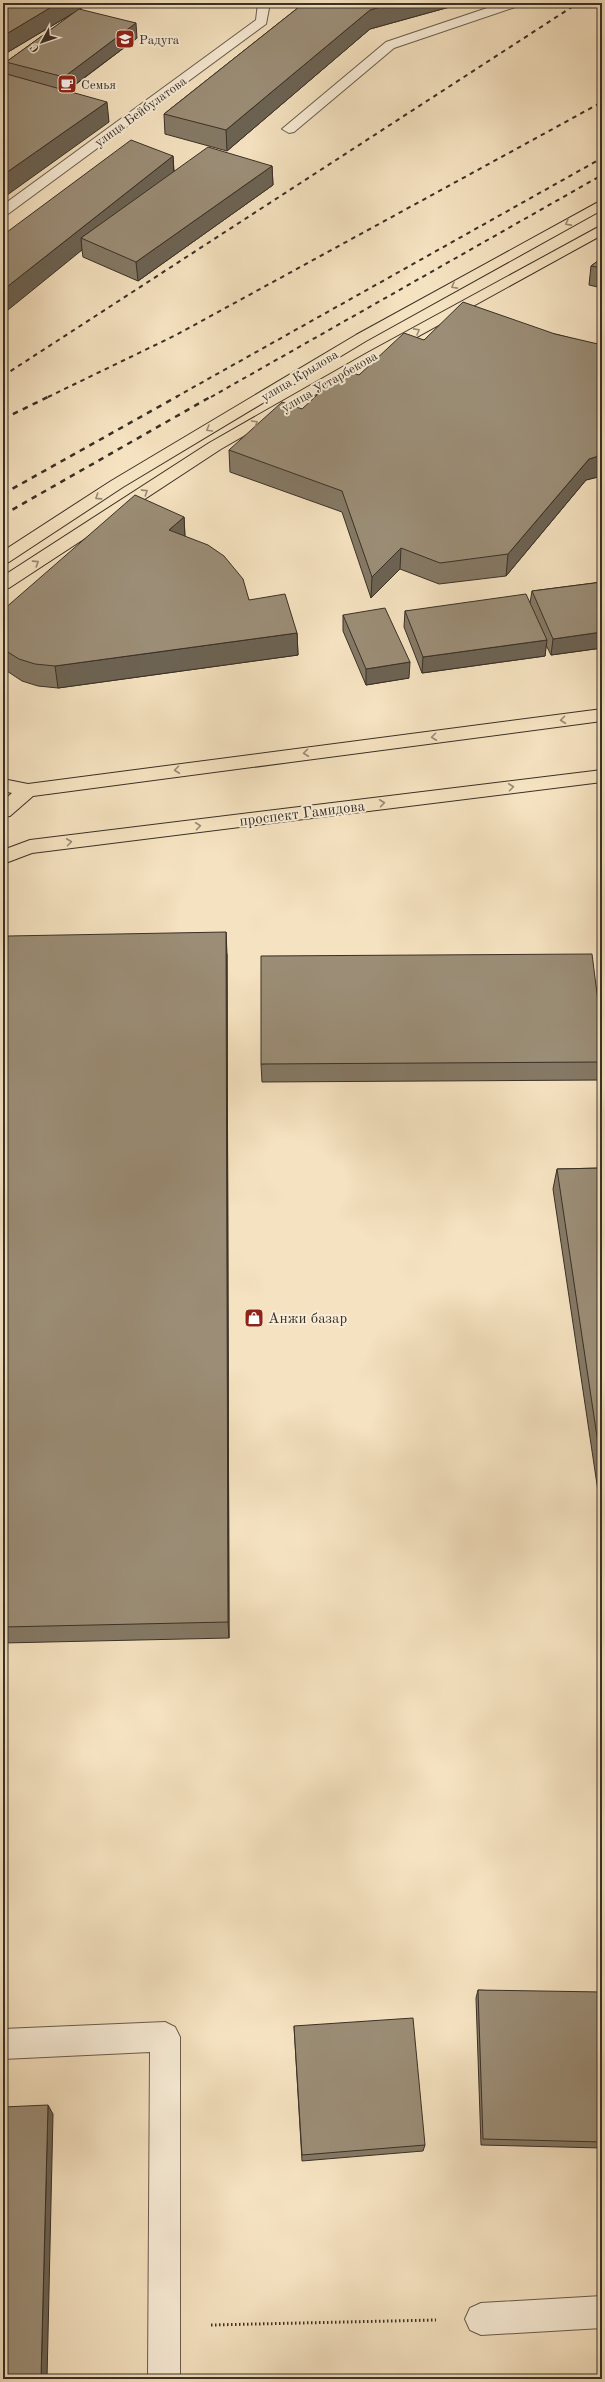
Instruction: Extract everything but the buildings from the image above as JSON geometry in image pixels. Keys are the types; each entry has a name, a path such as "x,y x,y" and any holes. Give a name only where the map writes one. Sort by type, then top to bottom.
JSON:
{"main road":[{"name":"улица Крылова","path":"3,558 117,484 362,338 602,204"},
{"name":"улица Устарбекова","path":"3,584 215,446 378,352 602,229"},
{"path":"3,785 11,803 602,715"},
{"name":"проспект Гамидова","path":"3,857 30,847 602,776"}],"street":[{"path":"289,129 390,45 514,3"},
{"name":"улица Бейбулатова","path":"3,211 262,21 268,5"},
{"path":"3,2044 165,2037 164,2379"},
{"path":"481,2320 602,2312"}],"path":[{"path":"164,2326 481,2320"}],"railway":[{"path":"3,376 578,3"},
{"path":"48,397 176,335 602,102"},
{"path":"176,397 602,158"},
{"path":"211,397 602,175"},
{"path":"3,419 50,396"},
{"path":"3,494 178,396"},
{"path":"3,515 212,396"}],"place":[{"name":"Радуга","path":"125,39"},
{"name":"Семья","path":"67,84"},
{"name":"Анжи базар","path":"254,1318"}]}
